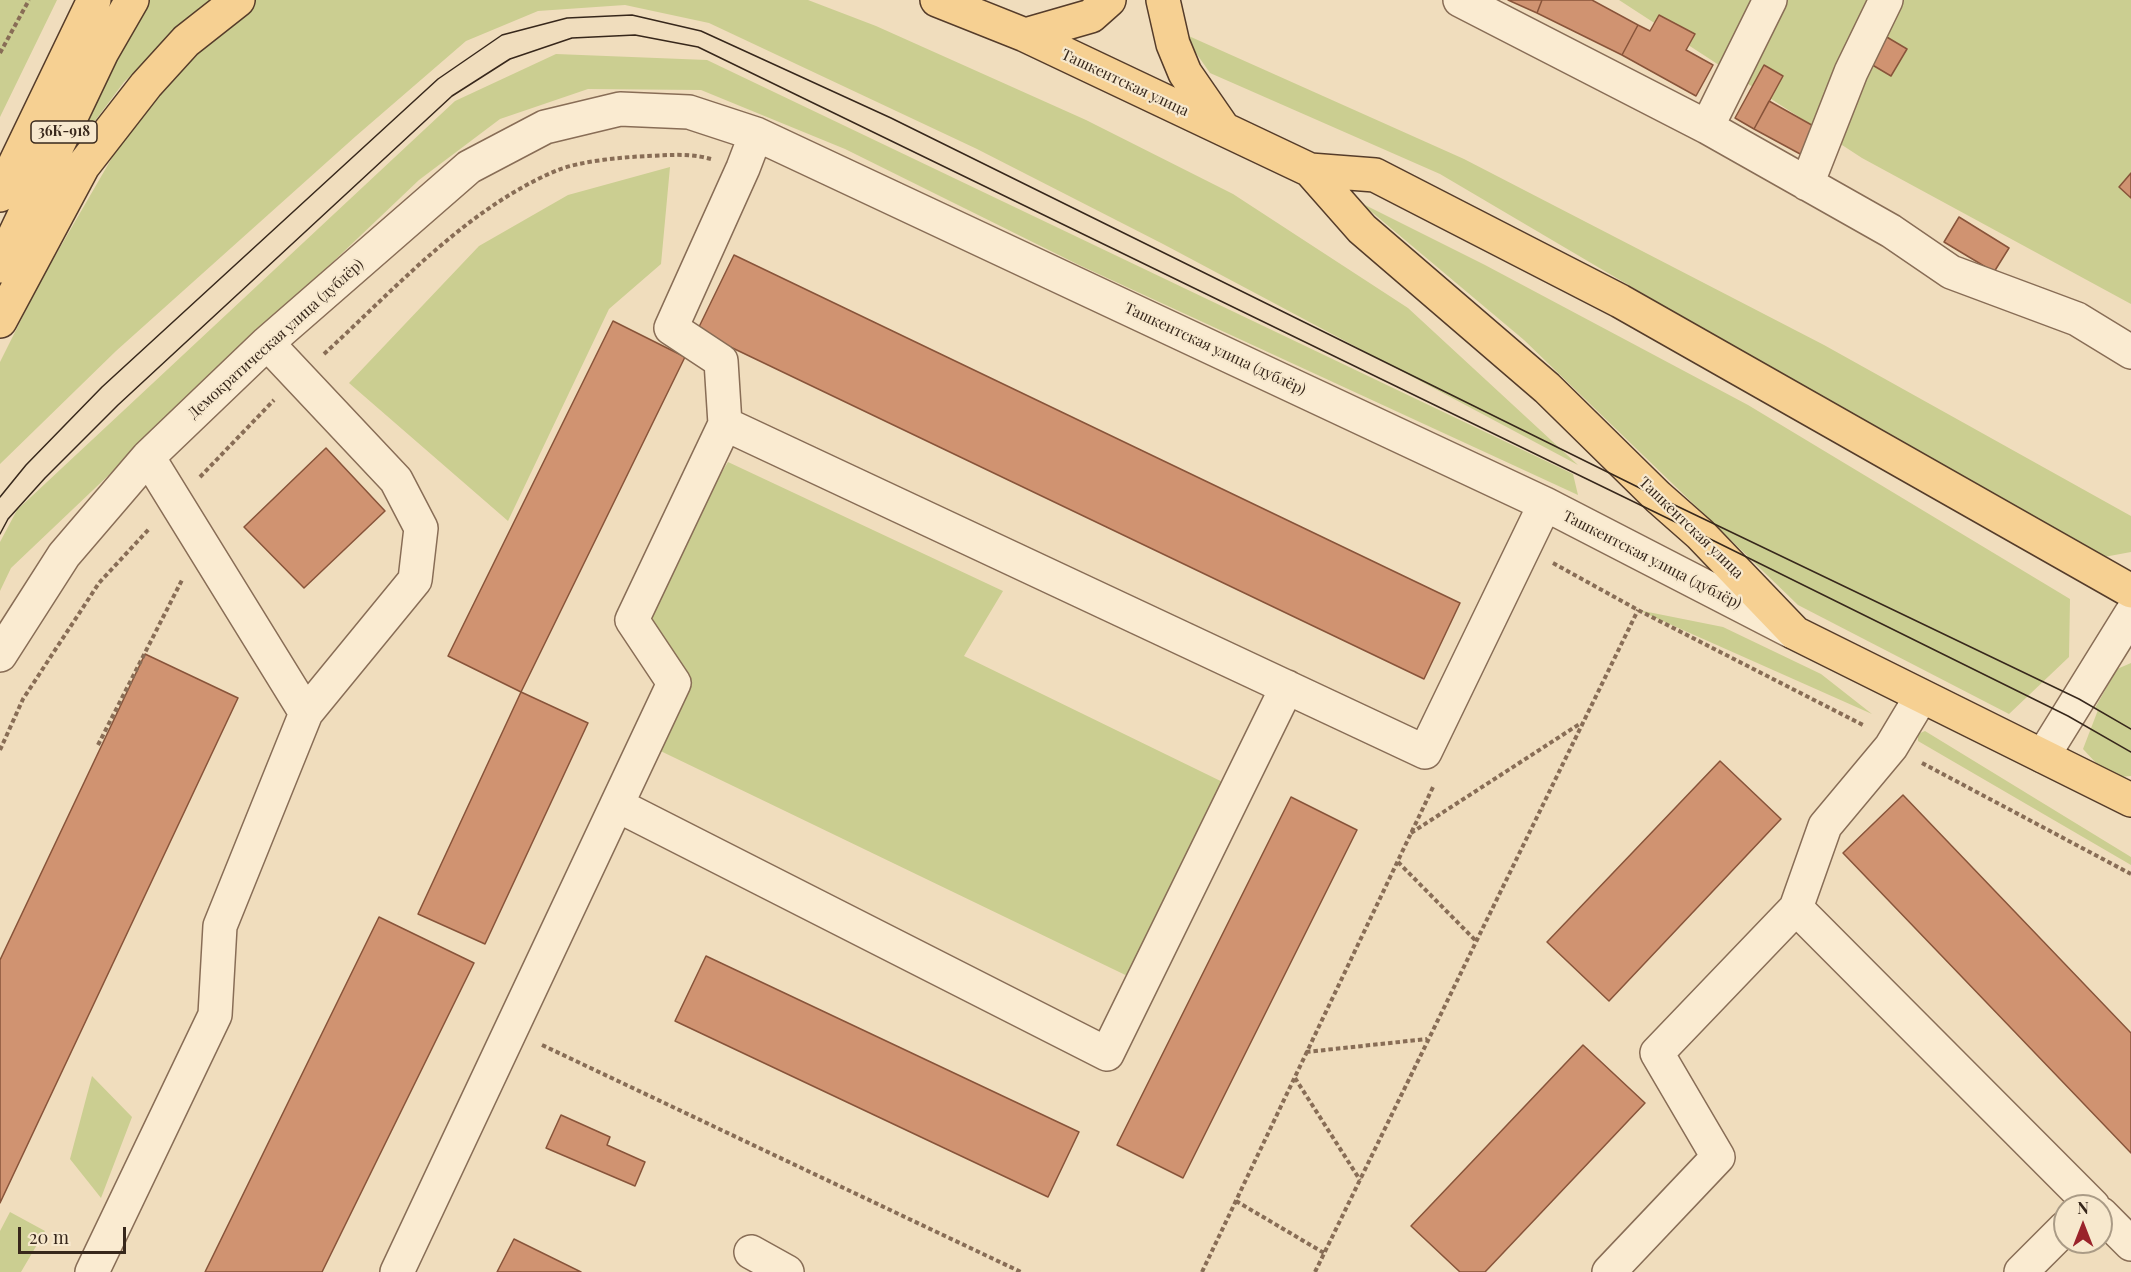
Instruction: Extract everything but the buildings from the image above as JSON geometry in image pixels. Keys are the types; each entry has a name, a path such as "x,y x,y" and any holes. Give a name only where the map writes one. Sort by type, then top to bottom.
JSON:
{"main road":[{"name":"36К-918","path":"0,195 94,0"},
{"name":"36К-918","path":"0,266 102,52 132,0"},
{"path":"0,321 83,166 146,85 186,41 238,0"},
{"name":"Ташкентская улица","path":"937,0 1025,35 1310,171 1375,175 1620,301 2131,591"},
{"path":"1025,35 1091,16 1109,0"},
{"path":"1163,0 1173,44 1185,73 1224,130"},
{"name":"Ташкентская улица","path":"1310,171 1362,229 1547,388 1658,497 1700,534 1795,633 2131,800"}],"street":[{"path":"1460,0 1707,127 1891,231 1951,272 2077,319 2131,352"},
{"path":"1707,127 1770,0"},
{"path":"1807,184 1851,72 1886,0"},
{"name":"Ташкентская улица (дублёр)","path":"620,109 689,112 756,134 1538,518 1795,633"},
{"name":"Демократическая улица (дублёр)","path":"0,655 64,555 148,457 267,343 469,167 545,127 620,109"},
{"path":"398,1272 674,683 632,620 725,424 722,361 671,328 756,134"},
{"path":"92,1272 215,1015 220,926 306,713 415,580 421,528 396,480 267,343"},
{"path":"725,424 1425,752 1538,518"},
{"path":"148,457 306,713"},
{"path":"2043,756 2131,614"},
{"path":"617,805 1107,1054 1287,687"},
{"path":"1609,1272 1718,1157 1657,1053 1796,908 1825,826 1891,747 1922,697"},
{"path":"1796,908 2080,1194"},
{"path":"2113,1226 2131,1244"},
{"path":"2021,1272 2053,1240"},
{"path":"751,1252 787,1272"}],"path":[{"path":"0,53 29,0"},
{"path":"0,750 23,699 99,583 273,402 441,245 510,194 560,169 621,157 693,154 743,168"},
{"path":"1538,518 1540,556 1638,610 1862,725 1891,747 2131,874"},
{"path":"98,745 183,577"},
{"path":"1315,1272 1638,610"},
{"path":"1411,834 1582,723"},
{"path":"1202,1272 1435,783"},
{"path":"1398,861 1476,941"},
{"path":"511,1031 1021,1272"},
{"path":"1306,1052 1428,1039"},
{"path":"1294,1078 1360,1180"},
{"path":"1236,1201 1324,1253"}],"green space":[{"path":"0,0 57,0 0,117"},
{"path":"133,0 215,0 195,14 124,82 56,173"},
{"path":"240,0 808,0 876,26 1086,120 1233,194 1408,308 1578,465 1163,244 977,149 709,23 625,5 538,11 466,41 356,136 116,351 0,464 0,362 40,282 113,156 146,85"},
{"path":"1619,0 2131,0 2131,304 1862,158"},
{"path":"1182,33 1464,159 1824,345 2131,516 2131,552 2104,557 1832,405 1440,174 1210,73"},
{"path":"556,54 707,60 1573,474 1578,495 1079,265 845,149 701,90 588,89 500,119 419,180 11,568 0,591 0,542 17,510 455,101"},
{"path":"670,167 661,264 609,309 508,521 349,383 479,246 568,195"},
{"path":"1361,203 1485,265 1748,405 2070,599 2069,657 2009,714 1798,605 1524,340"},
{"path":"728,462 1003,591 964,656 1237,789 1142,983 646,744 674,683 632,620"},
{"path":"1638,610 1723,627 1821,674 1872,714"},
{"path":"2131,663 2131,776 2110,778 2083,749 2098,710 2095,708 2117,669"},
{"path":"1925,731 2131,857 2131,865 1918,741 1918,734"},
{"path":"92,1076 132,1117 101,1198 70,1159"},
{"path":"10,1212 45,1231 21,1272 0,1272 0,1231"}],"tram line":[{"path":"0,497 26,465 102,387 438,79 502,35 567,18 632,15 701,31 891,118 1658,497 2079,699 2131,729"},
{"path":"0,534 8,519 45,478 118,405 452,96 510,59 572,38 635,35 698,47 1700,534 2068,716 2131,752"}]}
